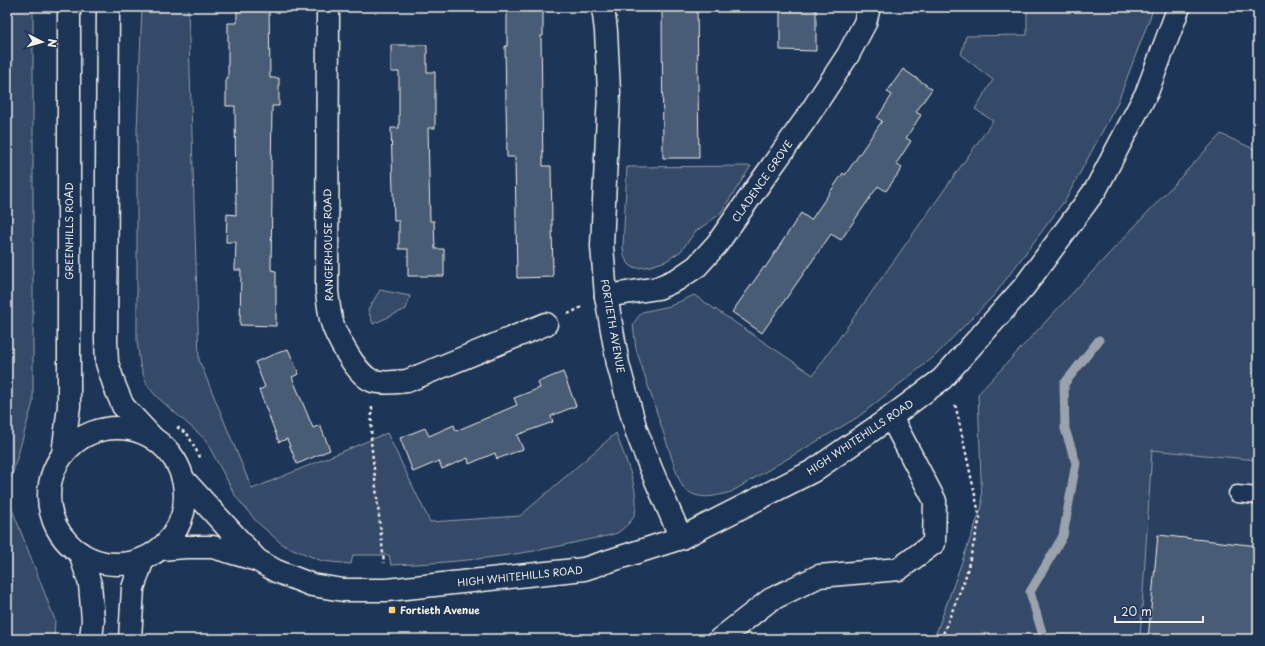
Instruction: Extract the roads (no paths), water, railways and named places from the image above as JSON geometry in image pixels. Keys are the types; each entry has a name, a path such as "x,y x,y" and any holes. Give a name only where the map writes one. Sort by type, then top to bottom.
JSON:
{"street":[{"name":"GREENHILLS ROAD","path":"63,454 69,406 69,7"},
{"path":"108,7 107,363 123,406 152,437 169,452 181,471 185,494 182,516 174,534 152,554 133,588 130,639"},
{"name":"RANGERHOUSE ROAD","path":"329,7 327,291 331,319 342,346 357,368 372,381 387,383 407,381 546,324"},
{"name":"FORTIETH AVENUE","path":"602,7 606,31 609,92 602,246 606,296 618,364 636,430 681,538"},
{"name":"CLADENCE GROVE","path":"606,296 658,288 678,280 697,266 717,244 799,128 848,55 865,23 869,7"},
{"name":"HIGH WHITEHILLS ROAD","path":"152,554 186,547 213,547 257,560 276,571 312,584 343,590 387,590 584,570 681,538 813,470 891,417 942,379 1024,287 1096,189 1147,92 1179,7"},
{"path":"720,639 770,600 819,576 899,569 934,543 935,501 891,417"},
{"path":"152,437 134,430 114,428 95,431 78,440 63,454 53,474 49,496 53,518 64,537 80,553 100,562 122,564 152,554"},
{"name":"HIGH WHITEHILLS ROAD","path":"183,479 257,560"},
{"path":"80,553 90,584 93,620 91,639"}],"lane":[{"path":"1236,494 1258,496"}],"waterway":[{"path":"1044,639 1030,592 1063,536 1076,463 1065,429 1064,384 1099,340"}],"place":[{"name":"Fortieth Avenue","path":"392,610"}]}
